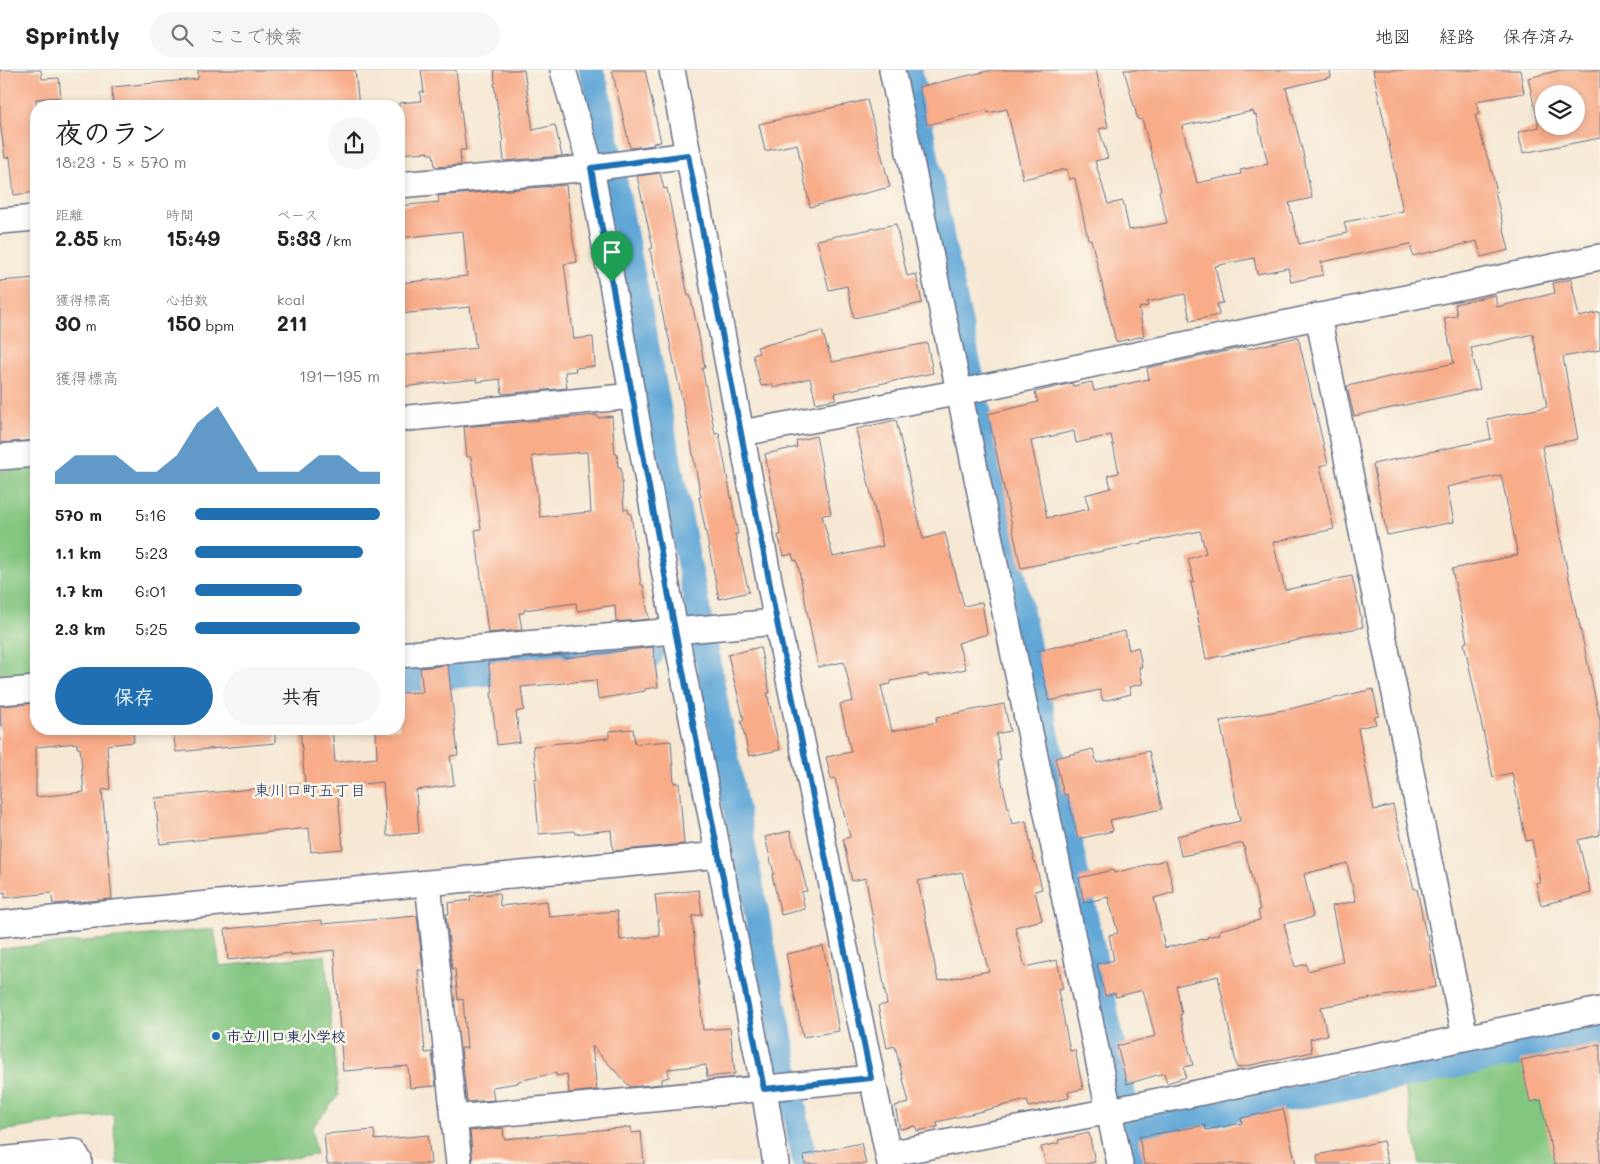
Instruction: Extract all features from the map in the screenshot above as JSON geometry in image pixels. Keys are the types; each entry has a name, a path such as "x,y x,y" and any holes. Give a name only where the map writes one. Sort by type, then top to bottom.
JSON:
{"street":[{"path":"563,70 591,168 675,630 764,1089 776,1164"},
{"path":"672,70 777,622 889,1159 1110,1111 1600,1010"},
{"path":"892,70 1120,1164"},
{"path":"405,184 591,168 688,155"},
{"path":"0,221 30,218"},
{"path":"742,433 960,392 1600,257"},
{"path":"1318,316 1465,1038"},
{"path":"405,417 633,396"},
{"path":"0,457 30,454"},
{"path":"405,654 777,622"},
{"path":"0,692 30,690"},
{"path":"0,924 719,856"},
{"path":"428,884 459,1164"},
{"path":"454,1118 871,1078"},
{"path":"0,1160 74,1152 79,1160 79,1164"}],"green space":[{"path":"30,468 30,680 0,683 0,471"},
{"name":"市立川口東小学校","path":"214,929 220,966 325,955 338,1096 312,1128 316,1155 241,1164 117,1164 113,1114 0,1131 0,949"},
{"path":"1546,1044 1570,1164 1420,1164 1402,1072"}],"building":[{"path":"0,70 41,70 42,79 59,78 61,97 30,100 30,193 14,195 10,157 5,158 0,121"},
{"path":"198,70 355,70 358,100 113,100 112,87 198,79"},
{"path":"421,70 456,70 466,150 460,150 461,165 435,167 433,154 428,154 428,152 405,154 405,102 421,101 420,92 424,92"},
{"path":"494,70 524,70 533,130 555,125 562,156 504,161 494,84"},
{"path":"612,70 645,70 661,142 653,143 654,145 630,148"},
{"path":"992,70 1096,70 1108,127 1099,129 1108,158 1095,161 1108,204 1123,201 1129,230 1167,223 1159,191 1161,190 1142,119 1138,120 1124,70 1330,70 1331,77 1286,88 1303,153 1312,198 1289,203 1299,244 1347,233 1344,222 1403,211 1373,70 1520,70 1524,93 1476,101 1479,114 1475,115 1489,160 1509,250 1481,257 1477,241 1413,256 1410,244 1321,262 1323,275 1291,282 1288,268 1257,274 1254,258 1215,266 1223,303 1217,304 1219,315 1190,321 1185,294 1147,302 1148,306 1139,308 1144,336 1116,342 1091,239 1088,239 1075,178 1069,179 1067,169 1023,179 1007,109 988,113 987,110 927,125 919,87","holes":["1253,111 1254,115 1256,115 1268,164 1240,170 1241,174 1197,183 1182,126"]},
{"path":"1560,70 1600,70 1600,138 1523,153 1518,132 1535,128 1535,135 1585,135 1585,85 1535,85 1535,109 1528,78"},
{"path":"867,100 890,187 810,207 797,144 765,151 759,124"},
{"path":"660,173 664,189 667,188 688,296 690,295 698,331 705,368 702,368 715,434 719,433 738,534 735,534 749,592 719,599 699,497 701,497 688,427 660,302 650,249 653,248 637,176"},
{"path":"566,185 577,262 564,264 574,339 593,337 595,366 575,368 576,371 565,372 567,388 502,394 500,379 477,382 477,379 405,387 405,355 476,348 470,307 405,313 405,282 467,276 463,231 405,237 405,205 439,202 438,196"},
{"path":"896,224 907,276 916,274 922,303 854,318 847,286 829,290 817,240"},
{"path":"30,278 30,440 0,443 0,281"},
{"path":"1571,279 1579,317 1600,312 1600,350 1563,357 1578,439 1542,447 1600,720 1600,835 1578,840 1591,893 1541,905 1536,883 1540,882 1532,840 1526,841 1512,773 1493,777 1464,643 1467,642 1452,569 1518,555 1501,475 1447,487 1454,522 1387,535 1373,464 1491,439 1487,419 1547,407 1533,334 1471,348 1480,389 1354,416 1347,386 1454,363 1444,318 1457,316 1455,304 1495,295 1497,307 1555,293 1553,283"},
{"path":"822,331 832,362 927,343 933,373 835,393 836,399 816,403 810,378 773,388 773,384 761,386 753,355 759,353 757,347"},
{"path":"1298,337 1328,464 1320,466 1334,529 1273,542 1285,590 1352,576 1363,627 1206,659 1191,582 1194,582 1188,559 1206,553 1200,531 1021,568 988,414 1038,402 1035,392 1072,383 1073,386 1092,382 1094,391 1149,379 1147,368 1246,347 1247,349","holes":["1074,431 1076,443 1111,435 1119,473 1108,475 1111,488 1085,495 1089,509 1047,518 1031,441"]},
{"path":"598,415 598,418 612,416 615,454 617,454 618,467 621,467 624,510 628,509 629,514 631,513 641,585 643,585 649,619 616,622 615,605 577,611 576,603 524,610 524,613 519,613 522,630 488,633 475,530 481,529 471,457 467,457 464,427","holes":["587,452 591,512 540,517 532,456"]},
{"path":"896,420 923,539 945,533 964,606 982,602 987,634 958,643 966,669 928,677 928,674 891,681 891,684 881,686 892,731 937,722 936,717 1004,704 1010,731 996,734 1001,760 997,761 1012,824 1026,821 1042,889 1035,891 1042,920 1015,927 1025,967 1057,960 1063,989 1058,990 1070,1051 1075,1050 1083,1089 1068,1092 1069,1098 1029,1107 1027,1100 937,1122 938,1127 917,1131 916,1126 900,1129 895,1106 909,1103 895,1046 887,1048 878,1006 887,1004 866,878 852,881 843,839 850,837 835,778 831,779 826,757 851,752 840,704 853,701 844,662 818,667 797,560 794,561 792,554 784,556 778,535 781,535 765,454 797,447 796,441 816,436 831,514 822,515 833,557 883,546 856,429","holes":["962,872 989,971 938,981 918,881"]},
{"path":"1125,631 1129,650 1138,647 1142,667 1139,667 1143,684 1129,687 1131,694 1103,701 1100,690 1049,701 1037,651"},
{"path":"653,647 658,687 598,699 596,680 521,687 524,710 516,712 520,742 497,745 491,693 493,692 488,662 563,655 564,658"},
{"path":"760,647 770,693 767,693 780,750 749,756 741,720 744,720 728,655"},
{"path":"448,665 458,755 450,756 454,785 416,790 419,833 387,836 383,782 337,786 343,849 311,852 309,828 160,844 155,798 305,784 301,735 333,735 335,762 377,758 376,735 405,735 405,693 423,692 420,668"},
{"path":"1373,689 1379,716 1374,717 1376,724 1358,728 1374,810 1393,805 1414,889 1417,889 1426,935 1428,935 1436,987 1321,1007 1327,1035 1310,1039 1312,1052 1237,1068 1218,976 1176,986 1182,1014 1180,1015 1193,1065 1184,1067 1186,1077 1167,1083 1164,1073 1127,1084 1117,1046 1155,1036 1143,990 1116,997 1115,993 1105,996 1097,964 1114,960 1109,935 1118,933 1108,897 1084,903 1079,878 1113,870 1114,873 1166,860 1174,892 1154,898 1165,948 1208,938 1220,934 1219,930 1260,920 1258,911 1260,910 1243,843 1181,856 1177,836 1240,821 1220,721 1289,709","holes":["1347,863 1356,901 1332,906 1343,962 1308,971 1306,964 1295,967 1284,924 1313,917 1304,874"]},
{"path":"30,704 30,735 133,735 134,742 107,745 110,789 102,790 112,899 53,904 51,893 5,898 5,892 0,893 0,706","holes":["77,743 77,748 80,748 84,792 36,797 36,747"]},
{"path":"633,729 635,744 671,741 674,783 679,783 684,844 613,851 611,830 575,834 574,831 539,834 534,779 537,779 533,746 609,738 609,731"},
{"path":"174,735 275,735 275,743 176,752"},
{"path":"1093,749 1097,763 1149,751 1162,809 1110,820 1113,831 1078,839 1067,794 1064,795 1055,758"},
{"path":"790,831 807,891 801,892 805,909 781,915 765,837"},
{"path":"699,890 702,915 692,916 703,1030 730,1028 735,1074 707,1077 706,1065 668,1069 669,1077 662,1079 662,1084 630,1087 592,1046 597,1090 569,1093 567,1074 556,1076 556,1073 518,1081 518,1083 492,1087 494,1100 467,1102 461,1048 467,1048 463,999 458,1000 455,969 452,969 446,914 449,914 448,903 471,900 470,896 499,893 500,906 547,901 549,917 617,911 620,940 660,936 655,895"},
{"path":"417,916 423,970 418,970 425,1053 432,1052 436,1086 410,1088 408,1066 343,1071 334,950 228,960 225,929 322,920 322,924"},
{"path":"823,946 839,1031 803,1037 786,954"},
{"path":"1600,1044 1600,1164 1554,1164 1541,1100 1530,1102 1521,1060"},
{"path":"1283,1109 1296,1164 1144,1164 1139,1137 1205,1125 1206,1130 1242,1123 1241,1118"},
{"path":"631,1127 631,1133 641,1132 644,1164 473,1164 470,1131 503,1128 504,1139"},
{"path":"374,1130 375,1140 428,1135 431,1164 327,1164 324,1134"},
{"path":"1089,1133 1095,1162 1085,1164 1046,1164 1041,1147 1059,1143 1058,1140"},
{"path":"1383,1141 1388,1164 1318,1164 1317,1155"},
{"path":"861,1143 866,1164 805,1164 804,1155"}],"waterway":[{"path":"591,70 597,89 805,1164"},
{"path":"910,70 942,238 1138,1164"},
{"path":"405,671 642,651"},
{"path":"0,705 30,702"},
{"path":"1132,1130 1600,1037"}],"place":[{"name":"市立川口東小学校","path":"216,1036"}],"district":[{"name":"東川口町五丁目","path":"310,789"}],"route":[{"path":"688,155 777,622 871,1078 764,1089 675,630 612,282 591,168 688,155"}]}
